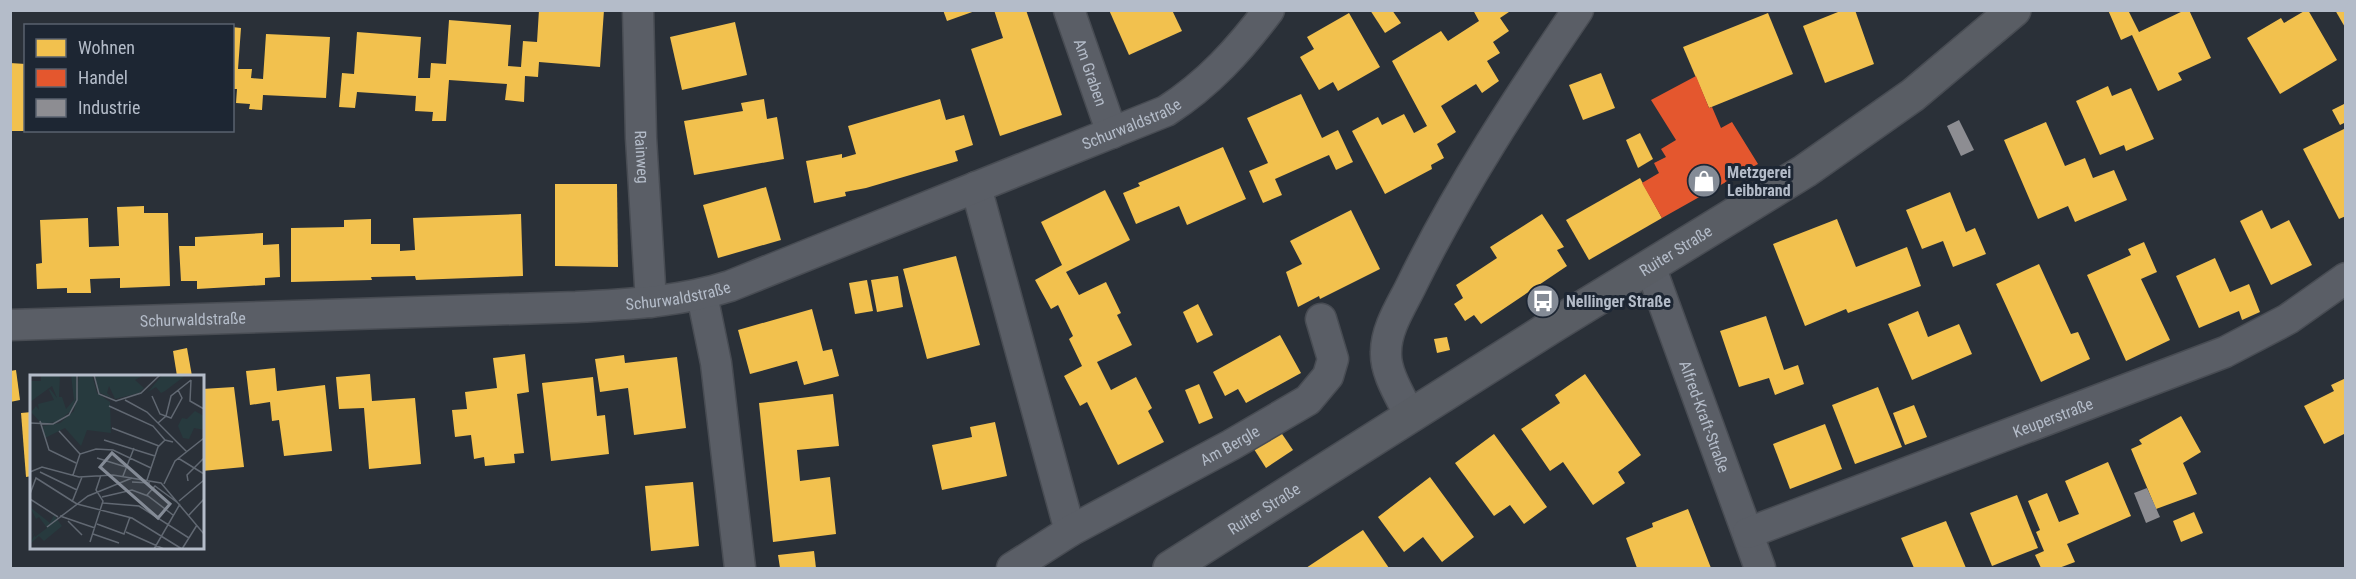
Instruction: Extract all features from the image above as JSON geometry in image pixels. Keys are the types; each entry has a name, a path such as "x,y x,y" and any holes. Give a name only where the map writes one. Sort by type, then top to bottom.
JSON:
{"street":[{"name":"Rainweg","path":"638,10 641,138 651,302"},
{"name":"Am Graben","path":"1069,10 1112,133"},
{"name":"Schurwaldstraße","path":"10,325 451,312 651,302 702,295 730,286 1166,111 1204,84 1232,57 1269,10"},
{"path":"1410,416 1386,359 1390,329 1455,202 1578,10"},
{"name":"Ruiter Straße","path":"1170,568 1805,171 1921,88 2014,10"},
{"path":"976,187 1029,374 1070,531"},
{"name":"Alfred-Kraft-Straße","path":"1650,266 1760,568"},
{"name":"Keuperstraße","path":"1748,533 2225,352 2288,318 2346,278"},
{"path":"702,295 716,363 740,568"},
{"name":"Am Bergle","path":"1012,568 1070,531 1230,445 1308,400 1328,376 1333,359 1321,319"}],"building: Wohnen":[{"path":"539,10 604,10 600,67 539,62 538,77 525,76 524,102 505,100 507,84 449,80 446,121 432,121 433,112 415,111 416,96 357,92 355,108 339,107 342,73 354,74 357,32 421,37 418,78 430,78 431,63 446,64 449,20 511,25 508,66 521,67 523,41 537,42"},
{"path":"943,10 975,10 975,11 947,21"},
{"path":"994,10 1026,10 1062,115 1000,136 971,49 1003,38"},
{"path":"1109,10 1172,10 1182,31 1129,55"},
{"path":"1370,10 1392,10 1401,23 1385,33"},
{"path":"1473,10 1512,10 1500,18 1509,31 1493,42 1500,53 1487,61 1499,81 1482,93 1476,84 1441,106 1456,132 1437,144 1444,158 1431,165 1432,169 1385,194 1352,131 1378,117 1382,125 1404,114 1414,133 1427,126 1392,61 1441,31 1448,41 1479,21"},
{"path":"1843,10 1855,10 1874,64 1825,83 1803,26"},
{"path":"2108,10 2128,10 2139,32 2189,10 2211,58 2178,73 2182,80 2158,91 2132,35 2121,40"},
{"path":"2306,10 2337,60 2280,94 2247,38 2281,18 2284,23"},
{"path":"2335,10 2346,10 2346,29"},
{"path":"1349,13 1380,67 1338,91 1333,82 1319,90 1300,57 1314,49 1307,37"},
{"path":"1768,13 1793,74 1709,108 1683,47"},
{"path":"735,22 747,75 682,90 670,37"},
{"path":"234,27 241,28 238,69 252,69 251,78 263,79 266,34 330,37 326,98 263,95 262,110 249,109 250,104 236,103 237,89 234,89"},
{"path":"10,63 24,64 24,131 10,131"},
{"path":"1601,73 1615,108 1583,120 1569,85"},
{"path":"2108,86 2112,96 2131,88 2154,139 2126,151 2124,145 2100,155 2076,101"},
{"path":"1301,94 1322,138 1338,130 1353,162 1336,170 1329,155 1275,179 1282,195 1263,203 1249,171 1268,163 1247,118"},
{"path":"764,99 767,119 777,117 784,159 694,175 684,121 743,111 741,103"},
{"path":"940,99 946,120 964,115 973,145 955,151 958,161 845,192 846,196 814,203 806,161 842,154 842,158 856,154 848,126"},
{"path":"2346,103 2346,122 2340,125 2332,110"},
{"path":"2046,122 2065,166 2085,158 2093,178 2114,170 2127,200 2075,222 2068,206 2038,219 2004,140"},
{"path":"2346,128 2346,216 2339,219 2303,149"},
{"path":"1640,133 1653,159 1638,168 1626,140"},
{"path":"1223,147 1246,199 1187,225 1179,206 1136,224 1123,193 1140,186 1138,183"},
{"path":"1640,178 1662,218 1589,260 1566,220"},
{"path":"555,184 617,184 618,267 555,266"},
{"path":"766,187 781,240 718,258 703,205"},
{"path":"1105,190 1130,240 1066,272 1079,295 1106,282 1121,313 1117,315 1132,345 1097,362 1111,390 1136,377 1152,408 1148,411 1164,442 1118,465 1087,402 1080,406 1064,376 1082,366 1069,339 1073,336 1058,305 1051,309 1035,280 1062,265 1041,222"},
{"path":"1950,192 1966,232 1975,228 1986,254 1953,267 1943,241 1922,249 1906,210"},
{"path":"144,206 144,213 168,213 170,286 120,288 120,278 90,279 91,293 67,293 67,288 37,289 36,264 42,263 40,220 88,218 89,247 119,246 117,207"},
{"path":"1351,210 1380,269 1320,299 1319,296 1298,307 1286,272 1302,264 1290,241"},
{"path":"2262,210 2271,229 2289,220 2312,265 2271,285 2240,221"},
{"path":"521,214 523,276 416,280 415,276 371,277 372,280 291,282 291,228 344,227 344,220 371,219 371,244 400,244 400,251 415,250 413,218"},
{"path":"1542,214 1564,247 1557,250 1567,266 1481,324 1474,315 1465,321 1454,304 1463,298 1456,285 1497,258 1490,247"},
{"path":"1837,219 1856,267 1907,247 1921,286 1848,313 1846,309 1805,326 1773,244"},
{"path":"263,233 263,245 279,244 280,277 265,278 265,285 197,289 197,281 181,281 179,246 195,246 195,237"},
{"path":"2144,242 2157,272 2141,279 2170,340 2126,361 2087,275 2131,255 2128,249"},
{"path":"956,256 980,345 927,359 903,269"},
{"path":"2215,258 2230,292 2249,284 2260,312 2242,320 2239,311 2199,328 2176,276"},
{"path":"2039,264 2071,334 2078,332 2090,359 2041,382 1996,284"},
{"path":"898,276 903,307 877,312 871,280"},
{"path":"867,280 873,311 855,314 849,283"},
{"path":"1198,304 1213,335 1197,343 1183,312"},
{"path":"812,309 823,351 832,349 839,376 804,385 797,361 750,374 738,330"},
{"path":"1918,311 1928,337 1959,324 1972,354 1912,380 1888,324"},
{"path":"1766,316 1784,370 1798,365 1804,384 1775,395 1769,378 1739,387 1720,331"},
{"path":"1280,335 1301,373 1246,403 1238,389 1225,396 1213,372"},
{"path":"1447,337 1450,350 1437,353 1434,339"},
{"path":"187,348 192,375 177,375 173,351"},
{"path":"525,354 529,392 517,394 524,453 514,454 515,463 485,466 484,457 474,459 471,435 455,437 452,410 467,409 465,392 497,388 493,358"},
{"path":"624,355 625,363 677,357 686,428 634,435 628,388 600,392 595,359"},
{"path":"275,368 277,391 325,385 332,451 284,456 279,420 272,421 270,402 250,405 246,371"},
{"path":"16,370 20,400 10,402 10,371"},
{"path":"370,374 372,401 415,398 421,464 369,469 364,408 339,409 336,377"},
{"path":"1585,374 1641,455 1618,472 1625,483 1593,505 1563,462 1550,471 1521,429 1560,403 1555,395"},
{"path":"593,377 597,416 605,415 609,454 551,461 542,383"},
{"path":"2346,378 2346,433 2324,444 2304,406 2334,391 2331,385"},
{"path":"1199,384 1213,418 1199,424 1185,390"},
{"path":"234,387 244,467 204,471 204,389"},
{"path":"1878,387 1902,447 1855,464 1832,405"},
{"path":"833,394 839,446 797,450 800,481 830,477 836,534 773,542 759,403"},
{"path":"1914,405 1927,437 1905,445 1893,413"},
{"path":"30,412 30,476 26,477 21,413"},
{"path":"2181,416 2201,452 2183,463 2197,494 2156,509 2131,449 2142,444 2139,440"},
{"path":"995,422 1007,476 942,490 932,445 972,437 970,427"},
{"path":"1825,424 1842,469 1790,489 1773,444"},
{"path":"1278,428 1293,450 1266,468 1252,446"},
{"path":"1494,434 1547,507 1524,524 1510,505 1494,516 1455,463"},
{"path":"2108,462 2131,516 2067,544 2075,562 2059,568 2041,568 2035,555 2044,551 2036,532 2040,530 2028,501 2047,493 2059,522 2079,514 2065,481"},
{"path":"1430,477 1474,537 1442,562 1423,537 1404,552 1378,517"},
{"path":"693,482 699,546 651,551 645,486"},
{"path":"2017,495 2038,548 1992,566 1970,513"},
{"path":"1688,509 1711,568 1637,568 1626,538 1653,527 1652,523"},
{"path":"2194,512 2203,533 2181,542 2173,521"},
{"path":"1946,521 1966,568 1914,568 1901,538"},
{"path":"1363,530 1389,568 1306,568"},
{"path":"814,551 816,568 780,568 778,555"}],"building: Handel":[{"path":"1696,76 1709,108 1712,107 1721,128 1732,122 1758,164 1662,218 1642,183 1659,173 1654,163 1666,157 1661,149 1676,140 1651,100"}],"building: Industrie":[{"path":"1959,120 1974,150 1961,156 1947,126"},
{"path":"2147,488 2160,517 2146,523 2134,493"}],"place":[{"name":"Metzgerei Leibbrand","path":"1704,181"},
{"name":"Nellinger Straße","path":"1543,301"}]}
